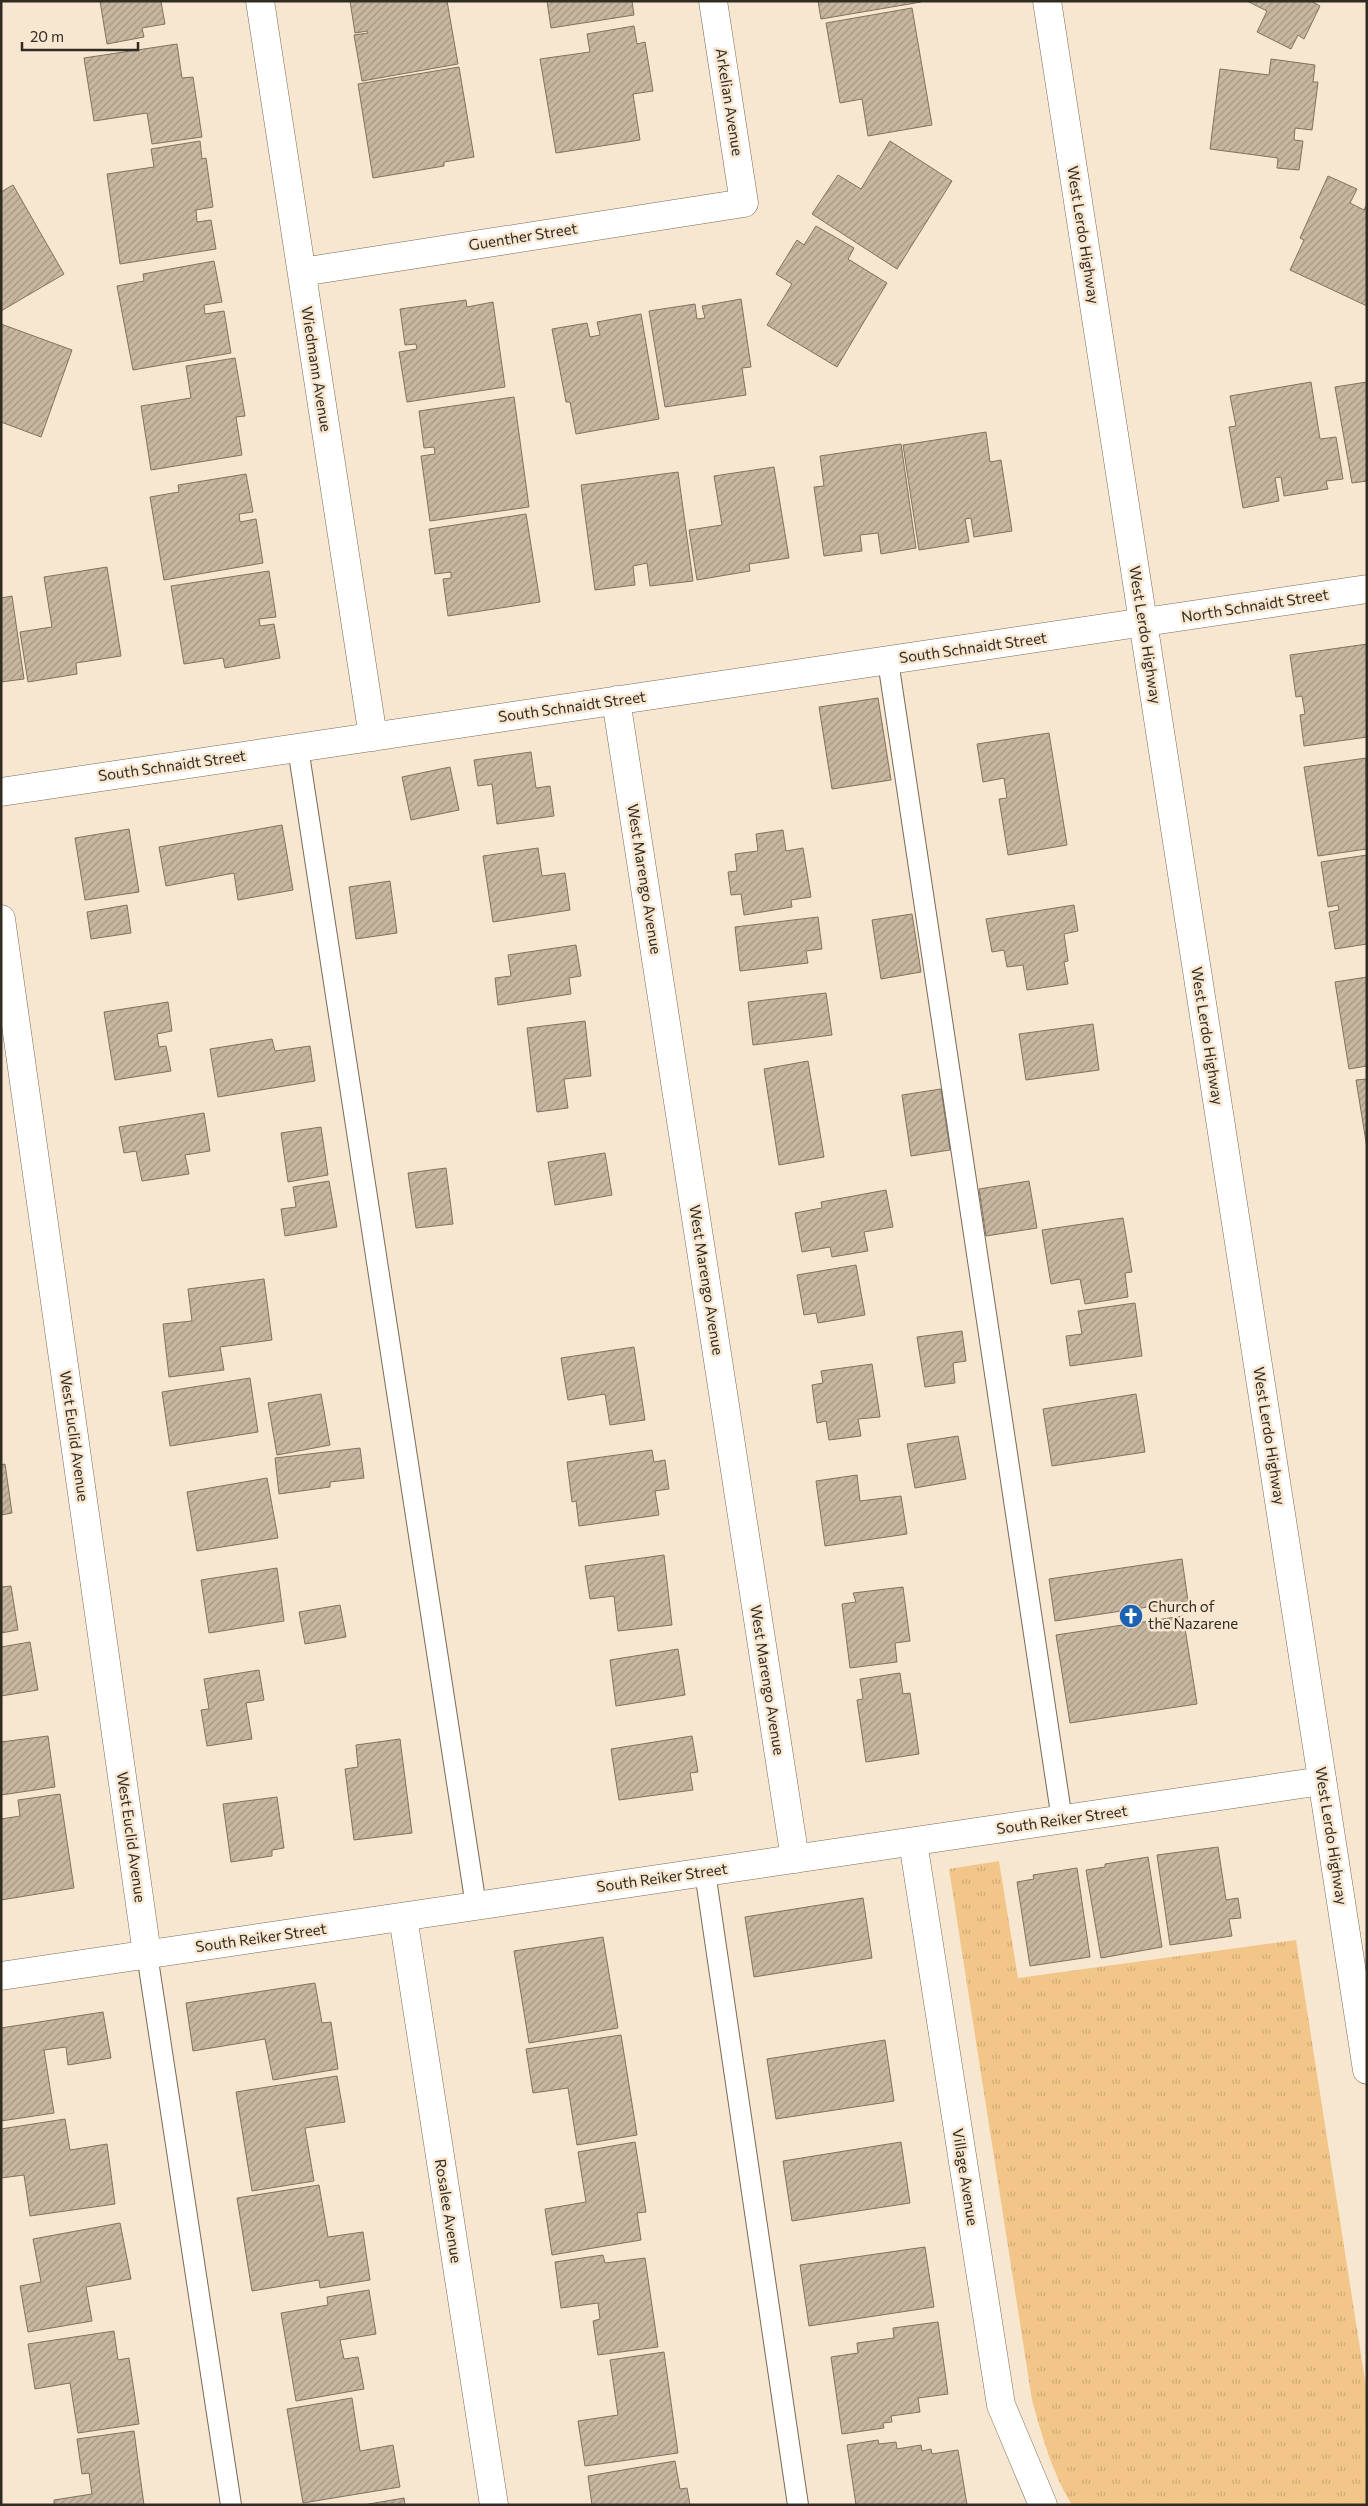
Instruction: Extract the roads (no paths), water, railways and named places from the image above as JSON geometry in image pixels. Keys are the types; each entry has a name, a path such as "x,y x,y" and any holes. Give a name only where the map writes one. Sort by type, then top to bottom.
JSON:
{"street":[{"name":"Wiedmann Avenue","path":"260,1 373,737"},
{"name":"Arkelian Avenue","path":"713,1 744,203"},
{"name":"West Lerdo Highway","path":"1047,1 1367,2070"},
{"name":"Guenther Street","path":"302,272 744,203"},
{"name":"North Schnaidt Street","path":"1143,623 1367,589"},
{"name":"South Schnaidt Street","path":"1,792 1143,623"},
{"name":"West Marengo Avenue","path":"616,700 795,1859"},
{"name":"West Euclid Avenue","path":"1,918 147,1954"},
{"name":"South Reiker Street","path":"1,1976 1322,1781"},
{"name":"Village Avenue","path":"914,1842 1001,2405 1043,2505"},
{"name":"Rosalee Avenue","path":"403,1917 494,2505"}],"lane":[{"path":"888,661 1062,1820"},
{"path":"298,748 476,1906"},
{"path":"705,1872 798,2505"},
{"path":"147,1954 231,2505"}],"place":[{"name":"Church of the Nazarene","path":"1131,1616"}]}
